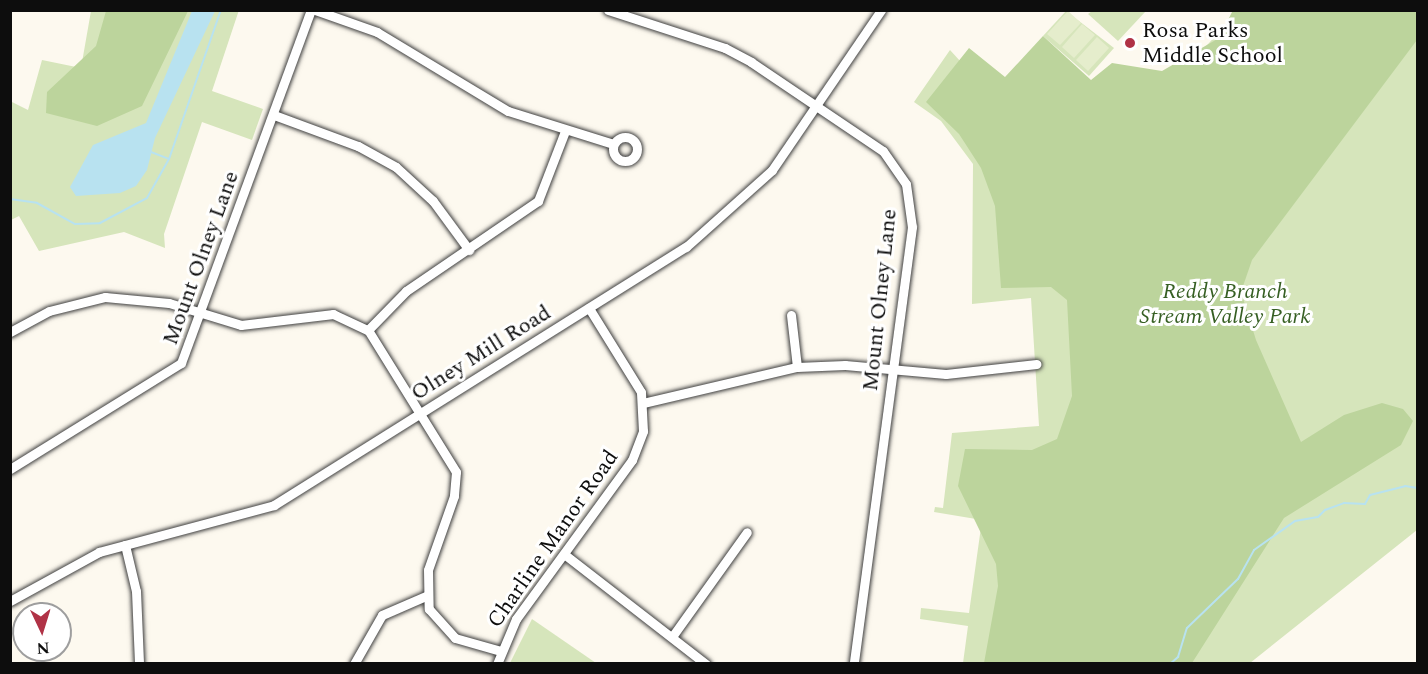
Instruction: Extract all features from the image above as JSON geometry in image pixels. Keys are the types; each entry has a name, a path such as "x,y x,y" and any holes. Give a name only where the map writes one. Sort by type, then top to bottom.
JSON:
{"street":[{"name":"Mount Olney Lane","path":"10,469 173,371 188,353 313,10"},
{"path":"313,10 376,32 508,111 565,131 613,144"},
{"name":"Mount Olney Lane","path":"608,10 725,48 883,152 906,184 913,215 854,663"},
{"name":"Olney Mill Road","path":"10,601 74,562 125,545 274,505 686,247 746,198 816,106 881,10"},
{"path":"274,115 358,146 396,167 433,201 470,250"},
{"path":"368,330 406,291 470,250 538,201 565,131"},
{"path":"10,332 49,311 105,297 168,303 201,315 241,325 333,315 368,330 452,459 456,485 428,570 426,596 434,618 447,633 501,651"},
{"path":"589,308 643,403 797,367 946,374 1036,364"},
{"path":"791,315 797,367"},
{"name":"Charline Manor Road","path":"497,663 516,620 637,451 643,403"},
{"path":"674,634 747,532"},
{"path":"125,545 139,618 139,663"},
{"path":"564,554 674,634 706,663"},
{"path":"354,663 382,615 426,596"}],"green space":[{"path":"239,10 212,91 263,109 252,140 202,122 164,234 165,248 124,232 39,251 19,216 11,220 10,101 28,110 42,60 81,68 91,11"},
{"name":"Reddy Branch Stream Valley Park","path":"1233,10 1417,11 1417,40 1252,260 1241,292 1256,340 1301,442 1344,415 1382,403 1403,409 1413,421 1401,445 1284,518 1192,663 984,663 998,586 996,564 958,486 965,449 1032,450 1057,439 1072,396 1067,300 1051,287 1001,288 995,206 981,168 959,134 926,102 969,48 1005,77 1043,36 1091,80 1112,63 1162,71 1219,38"},
{"path":"106,11 188,11 142,106 97,126 46,113 47,92 96,46"},
{"path":"1066,11 1114,48 1089,76 1043,36"},
{"path":"1068,11 1081,23 1060,45 1047,34"},
{"path":"1092,11 1146,11 1118,41 1088,14"},
{"name":"Reddy Branch Stream Valley Park","path":"1238,11 1417,11 1417,530 1250,663 963,663 968,626 920,619 921,608 969,613 982,520 934,512 935,507 943,508 952,433 1039,426 1031,298 972,304 973,164 941,121 914,102 950,50 1022,129 1122,139"},
{"path":"1082,24 1095,35 1074,58 1062,47"},
{"path":"1097,37 1109,48 1088,71 1076,60"},
{"path":"532,619 596,663 510,663"}],"water":[{"path":"192,11 215,11 155,138 147,170 136,186 120,193 76,196 70,187 93,145 146,123"}],"waterway":[{"path":"10,199 37,203 75,224 100,223 147,198 169,159 221,10"},
{"path":"151,152 169,159"},
{"path":"1170,664 1178,657 1187,628 1238,579 1254,550 1295,521 1318,517 1325,510 1344,503 1365,504 1370,495 1405,486 1418,488"}],"place":[{"name":"Rosa Parks Middle School","path":"1130,43"}]}
